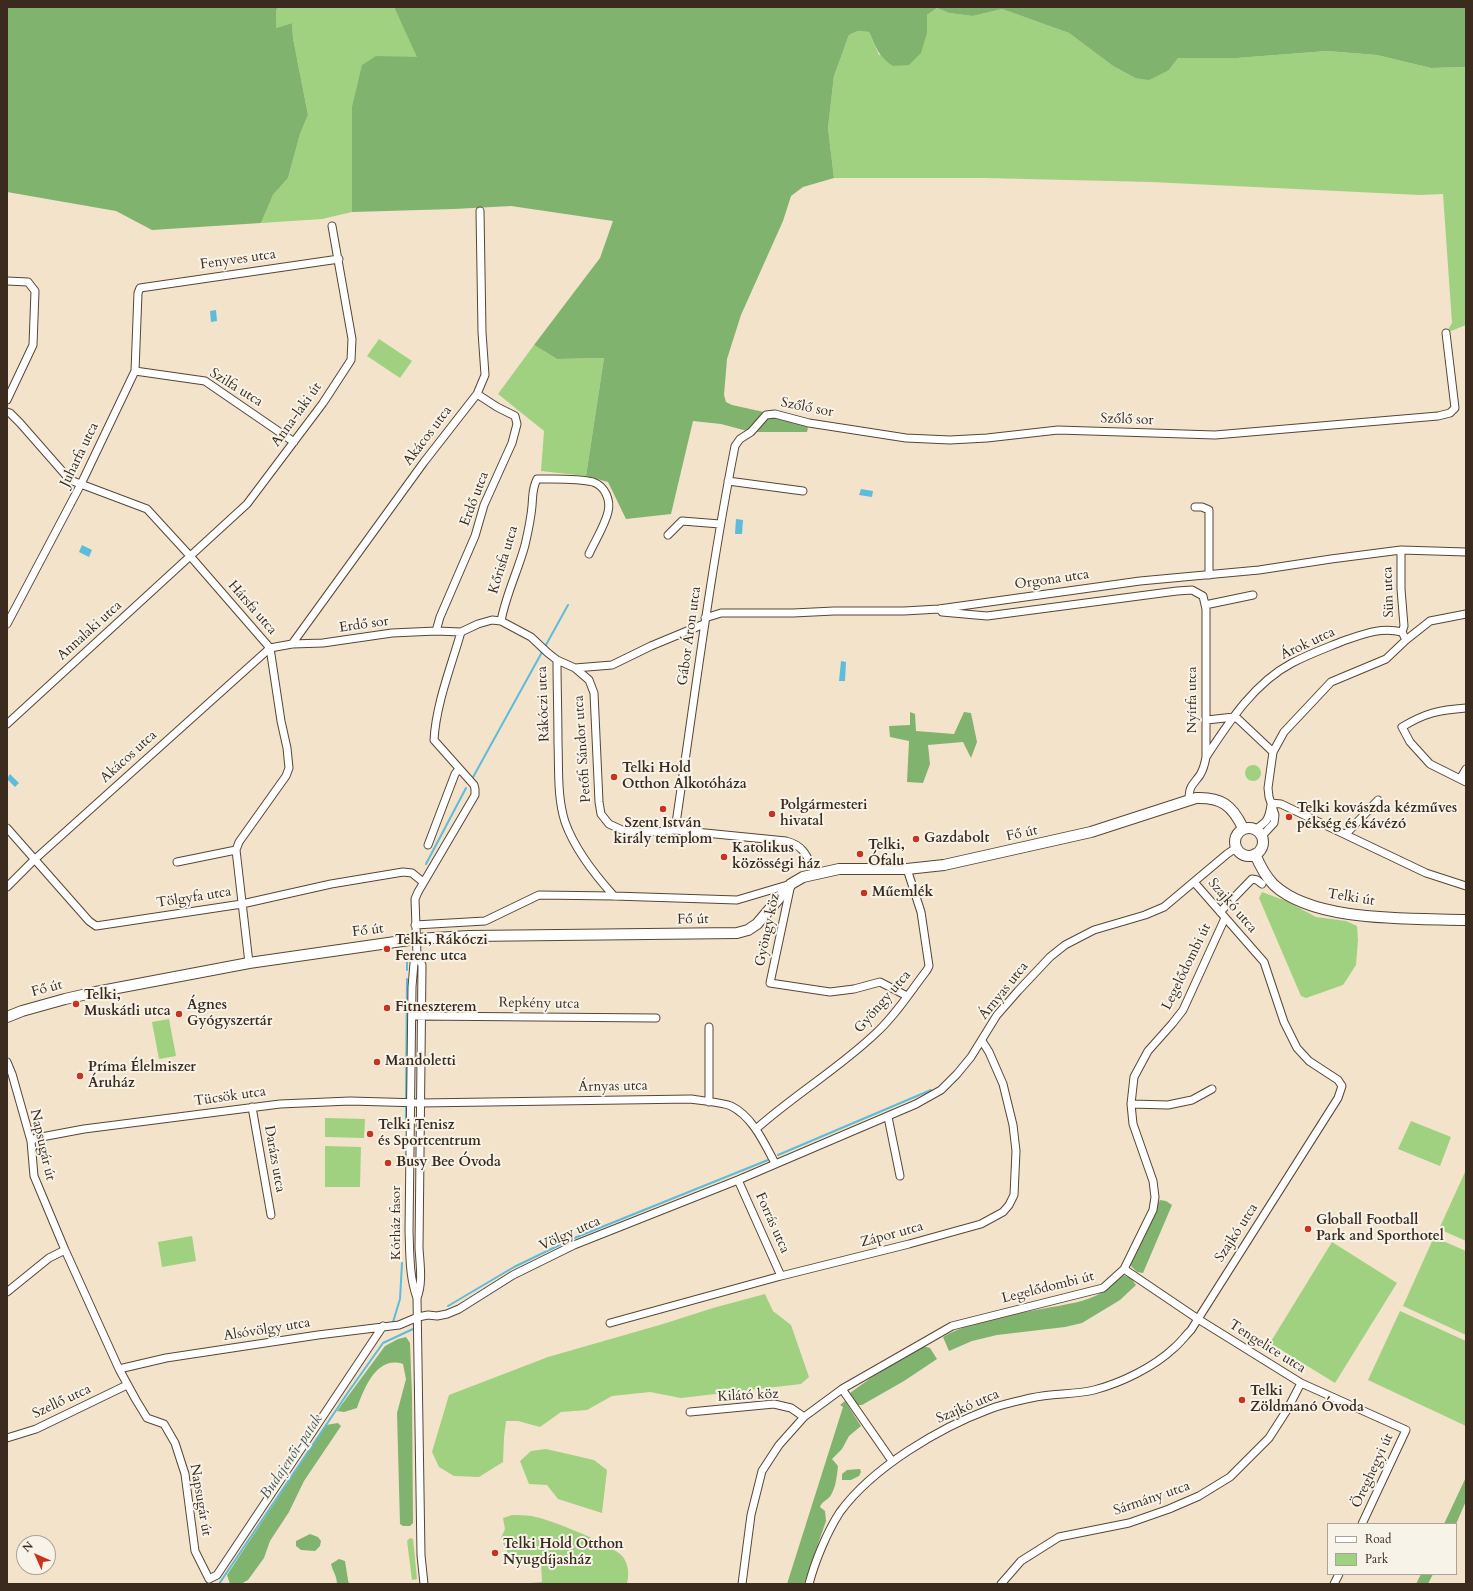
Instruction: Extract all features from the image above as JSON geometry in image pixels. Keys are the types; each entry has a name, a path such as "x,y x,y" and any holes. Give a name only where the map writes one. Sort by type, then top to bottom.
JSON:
{"main road":[{"name":"Fő út","path":"7,1017 22,1011 65,999 249,963 416,939 469,936 736,933 748,930 757,924 791,884 803,877 815,873 838,869 907,869 944,865 1061,840 1091,832 1190,800 1206,798 1220,800 1230,807 1238,817 1243,828"},
{"path":"1249,827 1259,833 1262,844 1256,854 1244,855 1236,848 1235,837 1243,828 1249,827"},
{"name":"Telki út","path":"1256,854 1260,867 1276,886 1297,899 1327,910 1392,918 1466,920"}],"street":[{"name":"Akácos utca","path":"292,644 424,462 476,394 485,375 482,332 480,211"},
{"path":"332,226 339,259"},
{"name":"Fenyves utca","path":"140,288 339,259"},
{"name":"Anna-laki út","path":"191,557 246,504 294,442 351,360 352,339 339,259"},
{"path":"7,281 28,282 35,291 33,345 7,400"},
{"name":"Juharfa utca","path":"7,624 81,484 135,371 138,293 140,288"},
{"name":"Szőlő sor","path":"735,446 740,439 751,432 766,415 775,414 810,423 906,438 950,440 987,438 1058,430 1215,435 1438,416 1450,413 1455,408 1446,333"},
{"name":"Szilfa utca","path":"135,371 205,381 294,442"},
{"name":"Erdő utca","path":"436,631 437,623 475,536 484,505 512,443 517,424 515,416 476,394"},
{"name":"Hársfa utca","path":"7,412 10,413 70,480 147,509 270,648 289,768 286,776 239,842 236,850"},
{"name":"Gábor Áron utca","path":"675,830 704,621 735,446"},
{"name":"Kőrisfa utca","path":"500,620 505,600 516,575 525,544 532,506 532,489 537,479 594,482 603,488 609,500 608,512 589,554"},
{"path":"728,482 803,491"},
{"path":"1195,507 1202,507 1209,510 1208,575"},
{"path":"668,535 682,521 720,524"},
{"name":"Orgona utca","path":"704,621 721,613 904,611 939,609 1140,581 1208,575 1401,550 1466,552"},
{"name":"Sün utca","path":"1401,550 1400,589 1404,626 1402,632"},
{"name":"Annalaki utca","path":"7,724 191,557"},
{"name":"Nyírfa utca","path":"939,609 942,612 987,616 1177,591 1192,590 1203,596 1205,605 1207,720 1206,757 1200,774 1192,783 1189,791 1190,800"},
{"path":"1205,605 1253,595"},
{"path":"1259,833 1270,830 1274,823 1275,815 1269,797 1268,788 1273,752 1284,732 1331,682 1386,658 1430,621 1466,614"},
{"path":"416,939 415,900 423,882 475,795 474,785 458,769 434,740 434,729 441,700 461,632 478,624 492,620 500,620"},
{"name":"Rákóczi utca","path":"500,620 531,636 557,660 558,767 560,802 572,839 598,879 614,896"},
{"name":"Petőfi Sándor utca","path":"575,668 612,665 704,621"},
{"name":"Árok utca","path":"1206,757 1234,717 1254,693 1273,676 1291,663 1322,649 1368,632 1391,629 1402,632"},
{"name":"Erdő sor","path":"270,648 292,644 323,643 392,633 436,631 461,632"},
{"path":"1402,632 1406,640"},
{"name":"Akácos utca","path":"7,887 34,860 270,648"},
{"name":"Petőfi Sándor utca","path":"557,660 575,668 589,680 594,693 597,780 601,814 609,824 622,830 636,832 675,830 786,841 795,844 803,850 815,873"},
{"path":"1466,708 1444,710 1426,714 1402,727 1410,742 1430,764 1463,781 1466,769"},
{"path":"1207,720 1234,717 1273,752"},
{"path":"428,845 454,774 458,769"},
{"path":"1346,834 1378,800"},
{"path":"1271,803 1281,804 1426,873 1466,886"},
{"name":"Tölgyfa utca","path":"7,828 89,921 96,926 242,904 331,884 403,872 412,873 423,882"},
{"name":"Árnyas utca","path":"738,1180 888,1117 941,1090 962,1068 982,1041 998,1015 1050,957 1065,945 1094,930 1145,915 1164,907 1236,848"},
{"path":"177,862 236,850 249,963"},
{"name":"Gyöngy utca","path":"756,1129 876,1034 929,966 921,912 907,869"},
{"path":"1220,912 1252,879 1257,880 1262,884"},
{"name":"Szajkó utca","path":"892,1461 953,1425 992,1408 1034,1398 1094,1390 1115,1383 1144,1370 1174,1348 1191,1330 1338,1098 1342,1086 1338,1080 1309,1061 1297,1048 1284,1022 1264,962 1194,882"},
{"name":"Fő út","path":"415,925 485,921 539,895 736,900 791,884"},
{"name":"Gyöngy köz","path":"791,884 770,982 830,992 854,989 880,982 906,996"},
{"name":"Legelődombi út","path":"742,1584 751,1515 762,1471 778,1445 804,1417 842,1389 952,1326 1103,1288 1124,1269 1153,1210 1155,1197 1153,1181 1133,1124 1130,1104 1134,1077 1148,1051 1183,1010 1225,918"},
{"name":"Kórház fasor","path":"416,939 417,956 413,972 409,1231 410,1267 412,1285 417,1298 418,1317 421,1547 424,1584"},
{"name":"Kórház fasor","path":"417,956 422,965 420,1272 419,1292 417,1298"},
{"name":"Repkény utca","path":"412,1017 656,1018"},
{"path":"709,1027 709,1102"},
{"name":"Zápor utca","path":"610,1323 781,1276 910,1244 981,1224 1003,1212 1009,1205 1014,1195 1016,1175 1013,1125 1003,1084 989,1052 982,1041"},
{"name":"Napsugár út","path":"7,1062 12,1074 30,1140 34,1176 65,1250 127,1385 147,1418 164,1424 175,1443 185,1474 196,1551 209,1579 217,1575 383,1326"},
{"path":"1130,1104 1168,1105 1192,1100 1212,1089"},
{"name":"Árnyas utca","path":"411,1103 691,1099 730,1106 742,1115 756,1129 776,1163"},
{"name":"Tücsök utca","path":"30,1140 84,1129 252,1107 311,1102 350,1101 411,1103"},
{"name":"Darázs utca","path":"252,1107 271,1215"},
{"path":"888,1117 900,1176"},
{"name":"Forrás utca","path":"738,1180 781,1276"},
{"name":"Völgy utca","path":"418,1317 428,1315 437,1316 459,1309 513,1275 574,1245 738,1180"},
{"path":"410,1248 419,1248"},
{"path":"7,1292 49,1258 65,1250"},
{"name":"Tengelice utca","path":"1124,1269 1198,1319 1301,1383 1406,1430"},
{"name":"Alsóvölgy utca","path":"120,1369 166,1358 383,1326 399,1325 418,1317"},
{"name":"Sármány utca","path":"1002,1584 1021,1561 1059,1537 1129,1522 1169,1509 1199,1496 1230,1476 1269,1438 1287,1410 1301,1383"},
{"name":"Szellő utca","path":"7,1438 36,1429 127,1385"},
{"path":"809,1584 829,1530 841,1512 861,1489 892,1461 842,1389"},
{"name":"Kilátó köz","path":"690,1412 774,1404 791,1408 804,1417"},
{"name":"Öreghegyi út","path":"1362,1523 1406,1430"},
{"path":"1334,1584 1338,1575"}],"green space":[{"path":"7,7 278,7 276,11 276,28 292,23 293,38 308,115 300,134 288,178 273,195 261,223 152,230 116,211 7,192"},
{"path":"278,7 394,7 418,57 352,107 352,212 322,219 261,223 273,195 288,178 300,134 308,115 293,38 292,23 276,28 276,11"},
{"path":"394,7 1466,7 1466,67 1431,68 1377,55 1327,51 1237,58 1178,58 1169,70 1149,80 1135,78 1113,66 1069,33 1002,9 973,16 949,13 937,8 927,15 927,33 921,53 909,65 893,66 884,59 878,51 869,32 858,31 849,35 834,76 828,128 834,178 803,187 791,196 783,221 741,315 727,359 724,395 726,402 732,405 764,412 766,415 809,423 807,432 751,432 721,424 693,421 671,514 626,519 608,482 586,476 604,358 557,359 534,345 600,258 613,221 511,206 352,212 352,107 362,65 376,56 417,57"},
{"path":"937,8 949,13 973,16 1002,9 1069,33 1113,66 1135,78 1169,70 1178,58 1237,58 1327,51 1377,55 1431,68 1466,67 1466,325 1446,333 1452,323 1443,194 1420,195 1151,182 985,178 834,178 828,128 834,76 849,35 858,31 869,32 879,55 927,33 927,15"},
{"path":"379,339 412,361 400,378 367,356"},
{"path":"534,345 557,359 604,358 586,476 541,471 544,431 498,394"},
{"path":"910,712 915,714 916,731 954,734 964,712 971,713 977,742 971,758 963,742 928,745 930,764 923,783 907,782 909,741 890,737 889,726 910,725"},
{"path":"1253,765 1259,767 1261,773 1259,779 1253,781 1247,779 1245,773 1247,767"},
{"path":"1262,892 1286,901 1316,917 1346,921 1357,926 1358,940 1356,965 1343,985 1306,998 1301,996 1259,898"},
{"path":"169,1019 176,1056 159,1059 152,1022"},
{"path":"325,1118 365,1119 364,1138 325,1137"},
{"path":"1411,1121 1451,1137 1440,1166 1398,1149"},
{"path":"325,1146 361,1147 360,1187 325,1187"},
{"path":"1466,1170 1466,1241 1439,1229"},
{"path":"1160,1200 1166,1201 1172,1205 1143,1273 1137,1272 1130,1265"},
{"path":"192,1236 196,1261 162,1267 158,1242"},
{"path":"1434,1237 1466,1251 1466,1335 1403,1306"},
{"path":"1332,1242 1397,1283 1335,1383 1270,1343"},
{"path":"1123,1275 1131,1278 1136,1285 1120,1300 1082,1323 1065,1327 997,1335 972,1341 949,1351 943,1337 982,1321 1088,1299 1102,1292"},
{"path":"765,1294 773,1311 791,1325 809,1377 801,1384 681,1398 650,1392 612,1396 587,1410 561,1412 540,1427 518,1421 506,1421 503,1462 479,1477 454,1476 439,1467 432,1452 449,1395 548,1357"},
{"path":"1400,1311 1466,1341 1466,1426 1368,1380"},
{"path":"406,1337 410,1343 412,1395 413,1523 410,1526 403,1526 400,1524 397,1413 406,1379 403,1364 394,1362 386,1364 373,1375 363,1391 357,1408 344,1412 337,1411 385,1346 398,1339"},
{"path":"923,1346 930,1348 937,1359 904,1381 862,1405 856,1405 850,1393 872,1377"},
{"path":"845,1401 861,1426 849,1436 842,1449 832,1459 838,1466 837,1477 833,1492 820,1507 825,1511 826,1521 804,1584 787,1584 843,1407 840,1405"},
{"path":"338,1423 341,1426 304,1481 289,1512 270,1541 264,1558 248,1580 241,1584 230,1584 227,1575 326,1425"},
{"path":"546,1449 594,1460 607,1470 602,1513 558,1499 547,1485 529,1484 520,1461 531,1451"},
{"path":"860,1469 861,1472 859,1476 851,1480 842,1480 842,1474 847,1470"},
{"path":"1466,1477 1466,1501 1456,1523 1444,1523"},
{"path":"512,1515 524,1515 539,1518 595,1539 608,1546 625,1560 628,1570 627,1584 517,1584 542,1582 541,1562 512,1563 501,1538 505,1529 503,1518"},
{"path":"310,1534 318,1537 321,1541 320,1546 315,1551 301,1550 296,1546 296,1541"},
{"path":"410,1538 413,1539 417,1579 412,1580 407,1541"},
{"path":"339,1559 345,1561 349,1584 337,1584 331,1564"},
{"path":"1420,1575 1432,1575 1428,1584 1416,1584"}],"water":[{"path":"216,310 217,321 211,322 210,311"},
{"path":"861,489 873,491 872,497 859,495"},
{"path":"736,519 743,520 742,534 735,534"},
{"path":"82,545 92,550 89,557 79,552"},
{"path":"841,661 846,662 845,681 839,681"},
{"path":"10,774 19,783 15,787 7,779"}],"waterway":[{"path":"472,779 568,605"},
{"path":"426,864 466,788"},
{"path":"407,952 407,970"},
{"path":"406,1098 407,979"},
{"path":"778,1155 931,1090"},
{"path":"406,1106 406,1120"},
{"path":"448,1306 514,1267 572,1239 768,1160"},
{"path":"393,1322 400,1299 402,1263"},
{"name":"Budajenői-patak","path":"219,1584 383,1343 413,1329"}],"place":[{"name":"Telki Hold Otthon Alkotóháza","path":"614,777"},
{"name":"Szent István király templom","path":"663,809"},
{"name":"Polgármesteri hivatal","path":"772,814"},
{"name":"Telki kovászda kézműves pékség és kávézó","path":"1289,817"},
{"name":"Gazdabolt","path":"916,839"},
{"name":"Telki, Ófalu","path":"860,854"},
{"name":"Katolikus közösségi ház","path":"724,857"},
{"name":"Műemlék","path":"864,893"},
{"name":"Telki, Rákóczi Ferenc utca","path":"387,949"},
{"name":"Telki, Muskátli utca","path":"76,1004"},
{"name":"Fitneszterem","path":"387,1008"},
{"name":"Ágnes Gyógyszertár","path":"179,1014"},
{"name":"Mandoletti","path":"377,1062"},
{"name":"Príma Élelmiszer Áruház","path":"80,1076"},
{"name":"Telki Tenisz és Sportcentrum","path":"370,1134"},
{"name":"Busy Bee Óvoda","path":"388,1163"},
{"name":"Globall Football Park and Sporthotel","path":"1308,1229"},
{"name":"Telki Zöldmanó Óvoda","path":"1242,1400"},
{"name":"Telki Hold Otthon Nyugdíjasház","path":"495,1553"}]}
